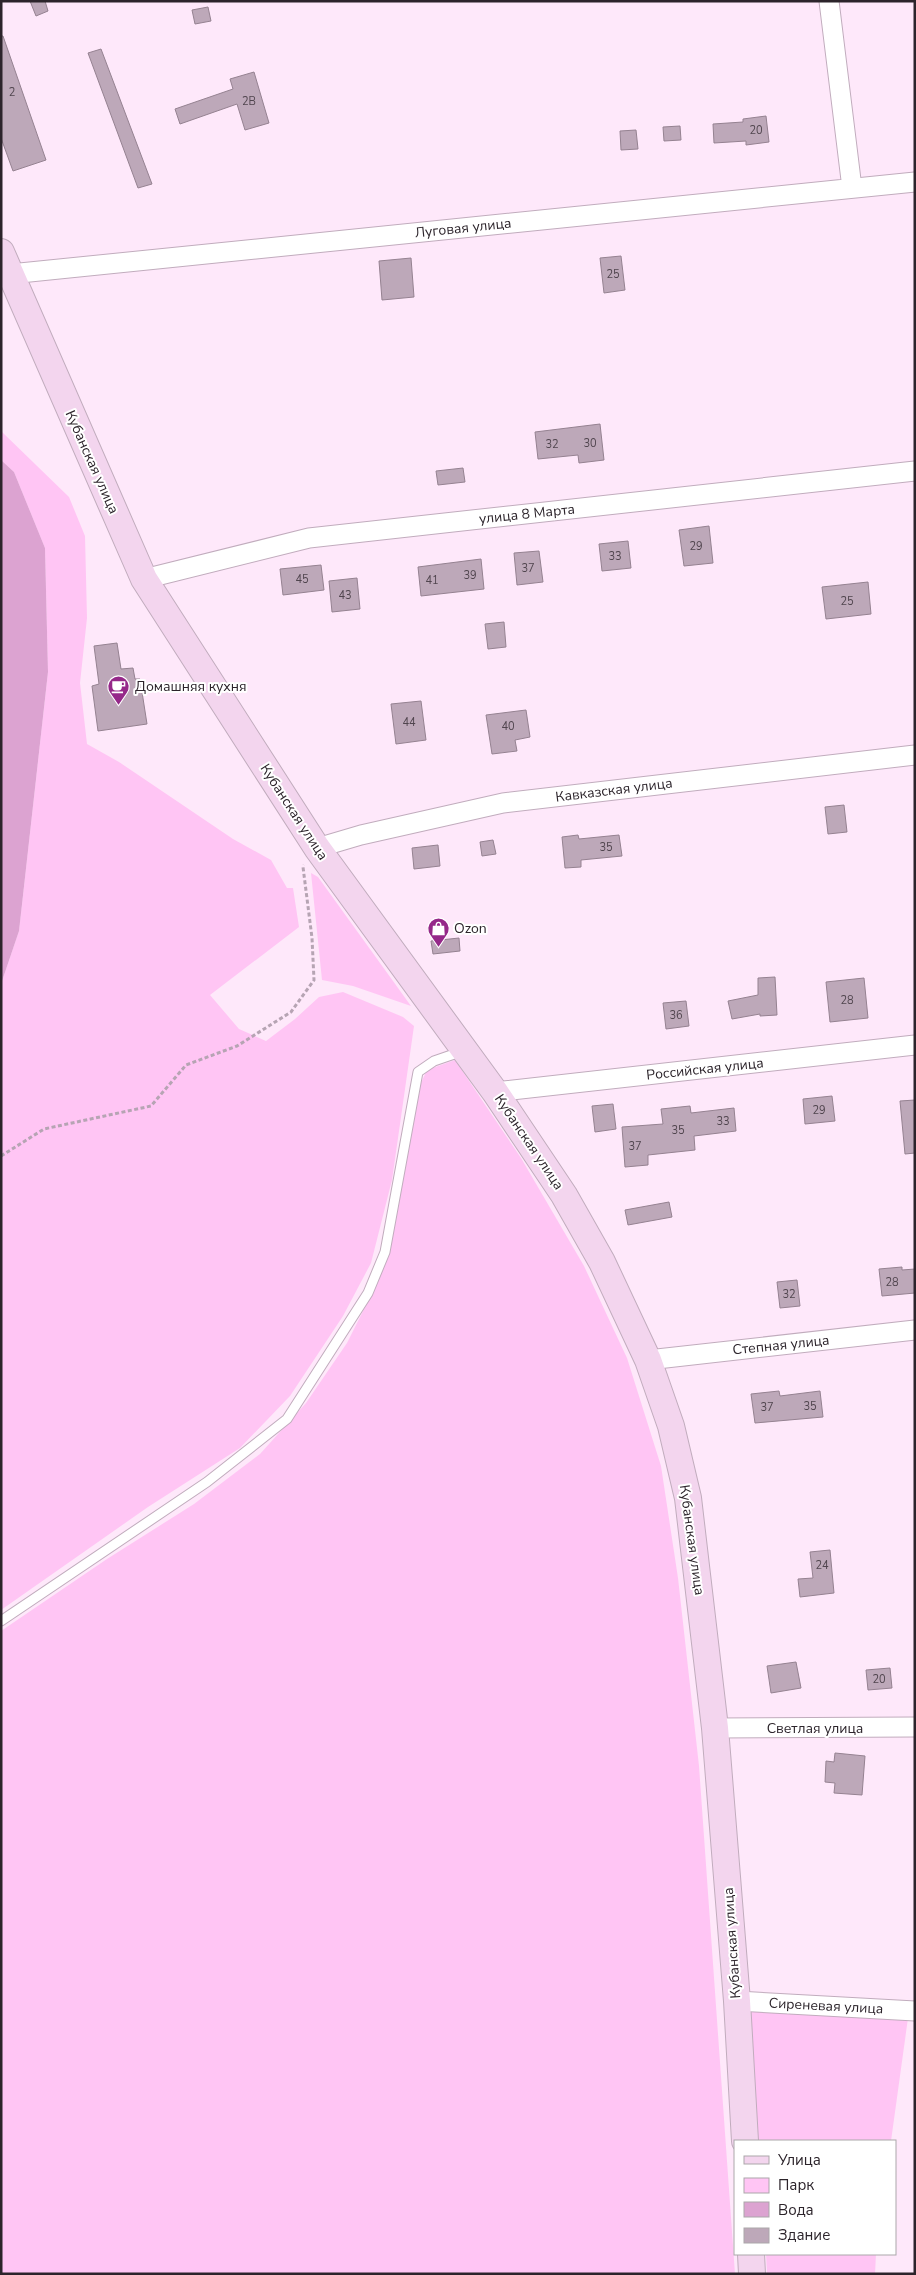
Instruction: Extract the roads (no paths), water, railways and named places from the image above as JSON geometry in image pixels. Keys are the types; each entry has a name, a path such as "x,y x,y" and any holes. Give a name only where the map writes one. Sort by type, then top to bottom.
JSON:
{"main road":[{"name":"Кубанская улица","path":"4,269 144,579 317,848 495,1092 564,1195 602,1262 648,1360 671,1426 688,1498 715,1728 737,2001 745,2140"},
{"path":"751,2255 752,2274"}],"street":[{"path":"829,1 852,188"},
{"name":"Луговая улица","path":"4,269 915,182"},
{"name":"улица 8 Марта","path":"144,579 309,538 915,471"},
{"name":"Кавказская улица","path":"317,848 361,834 503,803 915,755"},
{"name":"Российская улица","path":"495,1092 915,1045"},
{"name":"Степная улица","path":"648,1360 915,1330"},
{"name":"Светлая улица","path":"715,1728 915,1727"},
{"name":"Сиреневая улица","path":"737,2001 915,2012"}],"lane":[{"path":"1,1621 207,1482 287,1419 368,1293 385,1252 418,1072 434,1061 465,1051"}],"water":[{"path":"1,460 14,472 45,548 48,672 19,931 1,984"}],"place":[{"name":"Домашняя кухня","path":"119,705"},
{"name":"Ozon","path":"438,947"}]}
